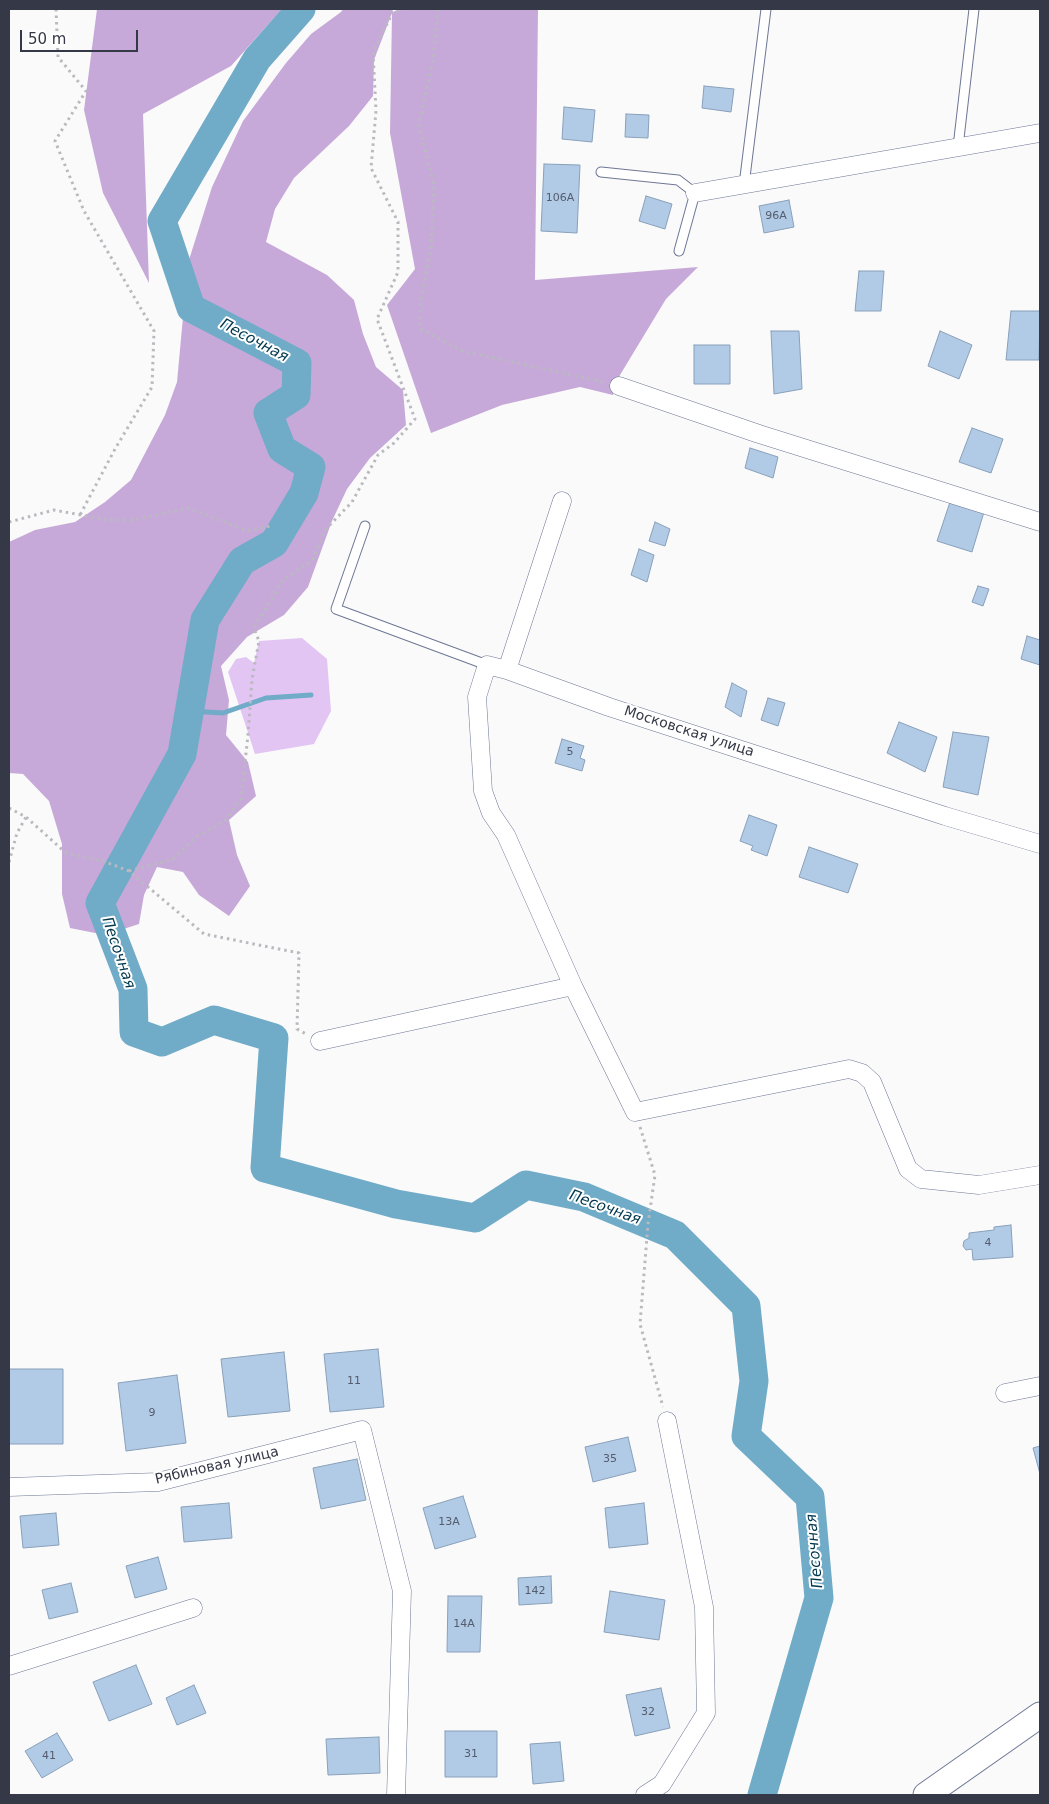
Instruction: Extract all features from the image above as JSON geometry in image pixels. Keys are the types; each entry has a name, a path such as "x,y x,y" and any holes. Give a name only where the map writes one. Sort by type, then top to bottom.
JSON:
{"main road":[{"path":"926,1795 1040,1715"}],"street":[{"path":"695,194 1040,132"},
{"path":"619,386 759,434 1040,522"},
{"path":"507,670 562,502"},
{"path":"487,665 477,697 483,792 491,813 506,835 573,986 635,1112 849,1069 862,1072 872,1082 908,1169 921,1179 978,1185 1040,1175"},
{"name":"Московская улица","path":"487,665 507,670 610,707 945,816 1040,844"},
{"path":"320,1041 573,986"},
{"path":"1004,1393 1040,1386"},
{"path":"645,1795 662,1784 706,1713 704,1607 667,1421"},
{"name":"Рябиновая улица","path":"9,1487 158,1482 362,1430 402,1591 396,1795"},
{"path":"9,1666 193,1608"}],"lane":[{"path":"744,185 766,9"},
{"path":"958,146 974,9"},
{"path":"601,172 678,180 695,194 679,251"},
{"path":"365,526 336,609 487,665"}],"path":[{"path":"56,9 58,57 86,90 55,140 84,211 154,331 152,387 115,449 80,515"},
{"path":"129,871 173,859 198,836 224,821 241,799 252,678 259,641 254,628 284,580 313,560 324,531 352,502 378,455 394,443 415,419 377,319 398,272 398,222 371,168 376,111 373,52 393,12 407,9"},
{"path":"438,9 433,60 419,125 434,185 431,249 421,298 420,329 463,351 619,386"},
{"path":"9,522 54,510 108,520 134,520 188,508 248,531 271,526"},
{"path":"9,808 26,817 66,853 103,861 129,871 204,934 299,953 297,1029 320,1041"},
{"path":"9,862 17,833 26,817"},
{"path":"635,1112 655,1175 648,1224 640,1324 667,1421"}],"shaded area":[{"path":"97,9 282,9 231,66 143,114 149,283 103,193 84,110"},
{"path":"343,9 392,9 393,12 399,9 538,9 535,280 698,267 666,299 620,375 613,395 580,387 502,405 431,433 387,305 415,269 390,133 392,13 374,60 373,96 349,126 294,178 275,209 266,242 327,275 354,300 363,334 376,367 403,390 406,425 370,458 347,489 332,521 308,587 284,615 247,637 221,666 229,700 226,735 248,762 256,796 229,820 237,855 250,886 229,916 199,895 183,872 157,867 144,895 139,924 105,935 70,928 62,894 62,844 49,801 23,774 9,773 9,542 35,530 75,522 105,502 131,480 165,415 177,382 188,263 212,187 243,121 286,63 311,34"},
{"path":"302,638 327,659 331,711 314,744 255,754 228,672 236,659 246,657 254,663 259,641"}],"building":[{"path":"704,86 734,89 731,112 702,108"},
{"path":"564,107 595,110 592,142 562,139"},
{"path":"626,114 649,115 648,138 625,137"},
{"path":"544,164 580,165 577,233 541,231"},
{"path":"646,196 672,204 665,229 639,221"},
{"path":"789,200 794,227 764,233 759,206"},
{"path":"859,271 884,271 881,311 855,311"},
{"path":"1011,311 1040,311 1039,360 1006,360"},
{"path":"771,331 799,331 802,389 774,394"},
{"path":"940,331 972,345 959,379 928,366"},
{"path":"694,345 730,345 730,384 694,384"},
{"path":"972,428 1003,439 991,473 959,462"},
{"path":"750,448 778,457 773,478 745,468"},
{"path":"950,502 984,512 972,552 937,541"},
{"path":"655,522 670,529 665,546 649,541"},
{"path":"639,549 654,555 647,582 631,575"},
{"path":"978,586 989,589 983,606 972,602"},
{"path":"1027,636 1040,640 1040,665 1021,659"},
{"path":"732,683 747,691 741,717 725,707"},
{"path":"768,698 785,703 778,726 761,720"},
{"path":"899,722 937,737 925,772 887,753"},
{"path":"953,732 989,737 978,795 943,787"},
{"path":"562,739 584,746 580,758 585,760 582,771 555,763"},
{"path":"749,815 777,825 767,856 751,850 753,846 740,841"},
{"path":"809,847 858,864 848,893 799,877"},
{"path":"1011,1225 1013,1257 973,1260 972,1249 966,1250 963,1246 964,1241 969,1238 969,1233 994,1230 994,1227"},
{"path":"378,1349 384,1407 330,1412 324,1354"},
{"path":"284,1352 290,1411 228,1417 221,1359"},
{"path":"9,1369 63,1369 63,1444 9,1444"},
{"path":"177,1375 186,1443 126,1451 118,1383"},
{"path":"628,1437 636,1471 593,1482 585,1447"},
{"path":"1040,1446 1040,1474 1033,1448"},
{"path":"357,1459 366,1500 321,1509 313,1468"},
{"path":"463,1496 476,1537 435,1549 423,1508"},
{"path":"229,1503 232,1538 184,1542 181,1507"},
{"path":"644,1503 648,1544 609,1548 605,1508"},
{"path":"56,1513 59,1545 23,1548 20,1516"},
{"path":"158,1557 167,1589 135,1598 126,1566"},
{"path":"551,1576 552,1603 519,1605 518,1578"},
{"path":"71,1583 78,1612 49,1619 42,1590"},
{"path":"610,1591 665,1600 659,1640 604,1632"},
{"path":"448,1596 482,1596 480,1652 447,1652"},
{"path":"136,1665 152,1704 109,1721 93,1682"},
{"path":"194,1685 206,1713 177,1725 166,1698"},
{"path":"661,1688 670,1728 635,1736 626,1695"},
{"path":"445,1731 497,1731 497,1777 445,1777"},
{"path":"57,1733 73,1760 42,1778 25,1751"},
{"path":"379,1737 380,1773 328,1775 326,1739"},
{"path":"560,1742 564,1781 533,1784 530,1744"}],"waterway":[{"name":"Песочная","path":"301,9 257,59 162,221 191,308 297,363 296,395 268,413 282,449 311,467 304,493 274,543 242,561 205,620 182,754 100,903 133,989 134,1032 162,1042 214,1020 274,1038 265,1168 396,1204 475,1218 526,1185 584,1197 675,1235 746,1306 754,1381 746,1436 810,1497 819,1598 762,1795"},
{"path":"190,711 223,713 266,698 311,695"}]}
